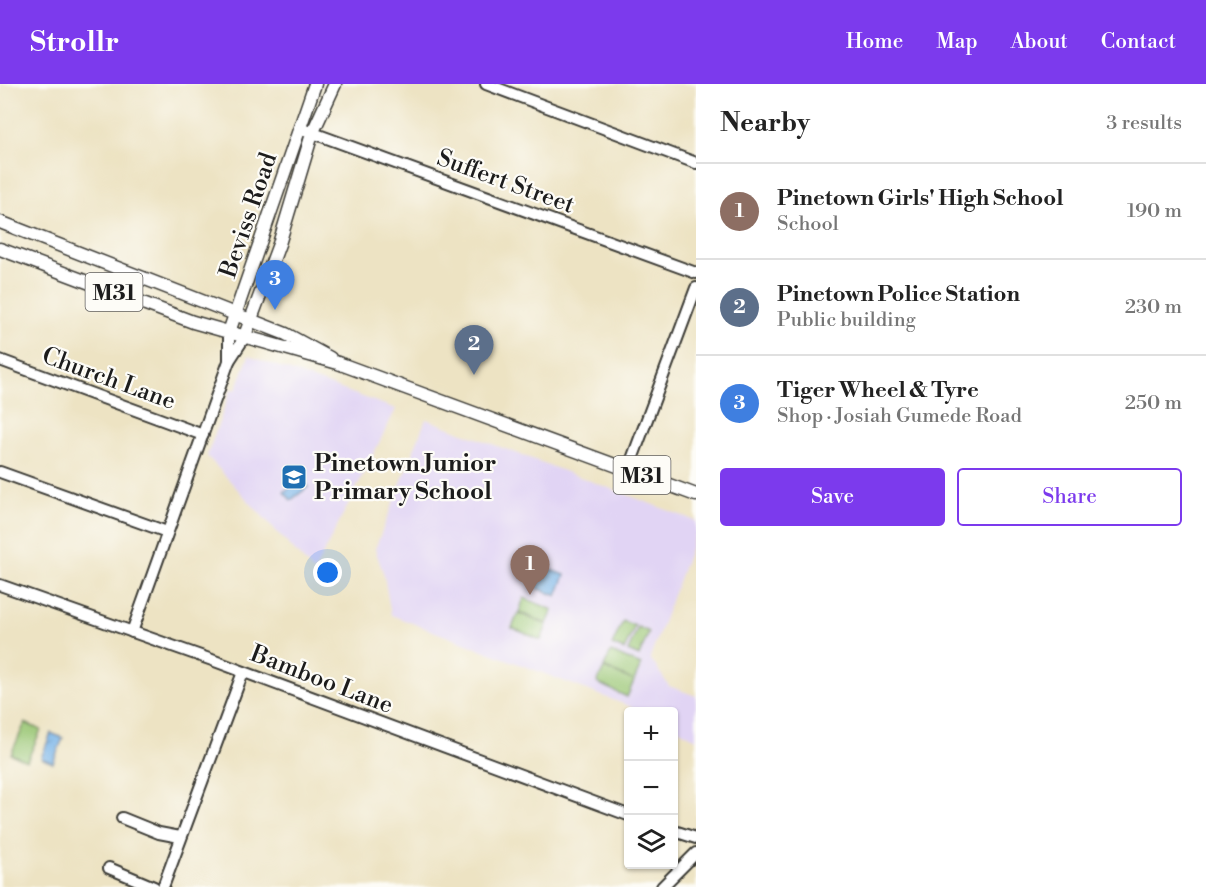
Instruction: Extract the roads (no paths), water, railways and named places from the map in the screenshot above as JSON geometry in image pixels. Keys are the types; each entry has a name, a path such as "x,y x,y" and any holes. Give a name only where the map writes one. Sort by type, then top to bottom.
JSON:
{"main road":[{"name":"Beviss Road","path":"244,338 279,244 307,131 315,84"},
{"name":"Beviss Road","path":"229,332 307,131 335,84"},
{"name":"M31","path":"0,222 250,320 314,347 338,363"},
{"name":"M31","path":"0,249 193,322 338,363 696,495"}],"street":[{"path":"486,84 696,163"},
{"name":"Suffert Street","path":"307,131 696,273"},
{"path":"628,470 696,288"},
{"name":"Beviss Road","path":"229,332 230,361"},
{"name":"Beviss Road","path":"132,632 230,361 244,338"},
{"name":"Church Lane","path":"0,360 203,435"},
{"path":"0,472 167,532"},
{"name":"Bamboo Lane","path":"0,585 243,672 624,814"},
{"path":"140,609 143,626 149,638"},
{"path":"163,887 243,672"},
{"path":"122,818 159,833 180,837"},
{"path":"678,832 696,838"},
{"path":"662,887 696,853"},
{"path":"109,868 154,887"}],"water":[{"path":"301,478 308,487 291,500 284,492"},
{"path":"540,566 565,575 557,596 532,586"},
{"path":"51,733 63,738 53,763 41,758"}],"place":[{"name":"Tiger Wheel & Tyre","path":"275,310"},
{"name":"Pinetown Police Station","path":"474,375"},
{"name":"Pinetown Junior Primary School","path":"294,477"},
{"name":"Pinetown Girls' High School","path":"530,595"}]}
